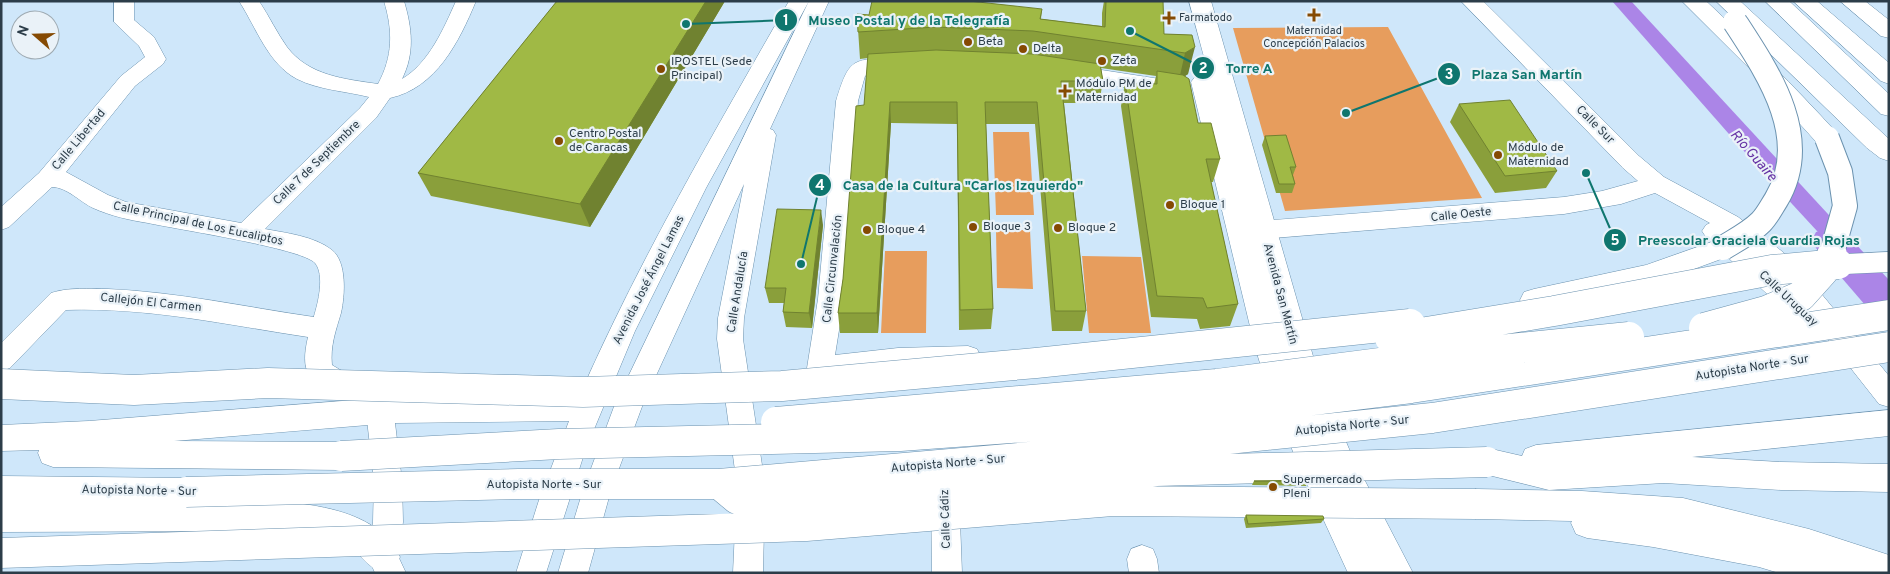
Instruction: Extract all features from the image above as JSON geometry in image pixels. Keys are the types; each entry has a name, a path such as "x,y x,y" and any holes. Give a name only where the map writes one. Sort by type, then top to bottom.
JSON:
{"main road":[{"name":"Avenida San Martín","path":"1182,1 1269,347 1289,407 1313,467 1365,573"},
{"name":"Avenida San Martín","path":"1200,1 1294,346 1318,413 1344,471 1396,573"},
{"path":"559,444 699,429 1217,384 1411,359 1696,330 1766,311 1801,296 1828,267 1836,246 1845,206 1840,172 1827,138 1793,100 1693,1"},
{"path":"1717,1 1736,14 1889,152"},
{"path":"1776,1 1843,20 1889,61"},
{"path":"1874,7 1889,31"},
{"path":"1802,8 1889,76"},
{"path":"1802,8 1889,108"},
{"path":"1802,8 1815,49 1889,133"},
{"path":"1410,324 1545,299 1648,275 1723,248 1765,217 1787,182 1790,139 1783,103 1736,14"},
{"path":"994,404 1494,321 1772,270 1863,262 1889,262"},
{"path":"1,452 341,456 559,444 900,436 1192,415 1411,388 1889,315"},
{"path":"1,384 134,390 268,383 583,392 782,386 1036,363 1473,318 1494,321"},
{"name":"Autopista Norte - Sur","path":"1,490 186,492 519,484 719,484 1190,443 1432,418 1889,347"},
{"path":"1,438 89,434 380,411"},
{"path":"719,484 737,499 770,508 946,493 1010,484 1156,471 1487,462 1571,456 1889,423"},
{"path":"1487,462 1549,476 1664,469 1782,476 1889,478"},
{"path":"1,553 806,526 1112,501 1476,504 1582,506 1683,513 1809,544 1889,571"},
{"path":"1476,504 1512,517 1575,522 1653,532 1758,551 1830,573"},
{"path":"1,518 284,516 322,522 357,533 387,565"}],"street":[{"name":"Calle Libertad","path":"1,221 47,180 128,81 156,59 147,42 124,22 124,1"},
{"path":"249,1 283,57 295,68 314,78 386,92 408,84 429,66 458,21 466,1"},
{"path":"386,92 400,60 402,39 398,12 394,1"},
{"name":"Avenida José Ángel Lamas","path":"531,573 562,475 608,361 665,245 799,1"},
{"path":"573,573 591,508 613,446 646,369 820,1"},
{"name":"Calle Sur","path":"1471,1 1632,162 1665,188"},
{"name":"Calle Circunvalación","path":"820,368 831,299 847,101 855,73 865,66 918,64"},
{"path":"1049,70 1169,88 1189,87 1202,78"},
{"name":"Calle 7 de Septiembre","path":"246,232 368,113 386,92"},
{"name":"Calle Andalucía","path":"748,573 752,485 730,339 771,102"},
{"name":"Calle Principal de Los Eucaliptos","path":"47,180 63,179 100,201 123,210 246,232 304,247 324,257 332,275 333,294 318,352 320,371 336,381 365,388 375,394 380,411 388,481 387,565"},
{"name":"Calle Oeste","path":"1262,230 1413,220 1561,205 1665,188"},
{"name":"Calle Uruguay","path":"1665,188 1730,223 1775,260 1807,294 1889,396"},
{"name":"Calle Uruguay","path":"1665,188 1831,340 1889,416"},
{"name":"Callejón El Carmen","path":"1,360 60,300 92,297 180,305 324,328"},
{"path":"752,485 783,374 898,359 1102,356 1256,343 1269,347"},
{"path":"608,361 630,356 646,369"},
{"path":"380,411 589,409"},
{"name":"Calle Cádiz","path":"944,435 947,573"}],"shaded area":[{"path":"1388,27 1482,198 1285,211 1233,28"},
{"path":"993,132 1029,132 1034,215 996,215"},
{"path":"996,230 1030,230 1033,289 997,288"},
{"path":"885,251 927,251 926,333 881,333"},
{"path":"1082,256 1141,257 1151,333 1089,333"}],"water":[{"path":"1612,1 1631,1 1889,280 1889,309 1758,167"}],"building":[{"name":"Centro Postal de Caracas","path":"557,1 706,1 580,204 418,173"},
{"path":"872,1 969,1 1042,9 1040,19 1105,27 1106,1 1163,1 1164,34 1192,35 1195,47 1185,53 1033,31 936,27 858,32 857,14 869,15"},
{"path":"936,50 1033,54 1100,64 1103,81 1061,81 1086,311 1055,311 1037,102 985,102 993,309 960,310 957,102 890,102 877,313 838,313 843,279 856,106 864,105 868,54"},
{"name":"Bloque 1","path":"1157,71 1183,75 1189,79 1198,123 1211,123 1220,159 1206,159 1238,304 1207,308 1203,298 1157,296 1125,83 1157,84"},
{"path":"1510,100 1557,171 1505,176 1459,104"},
{"path":"1286,135 1296,167 1290,167 1295,184 1279,184 1265,136"},
{"path":"777,209 821,210 809,313 783,312 786,288 765,288"},
{"path":"1307,480 1308,482 1254,481"},
{"path":"1246,515 1323,516 1324,519 1248,524"}],"waterway":[{"name":"Río Guaire","path":"1827,240 1889,311"}],"place":[{"name":"Maternidad Concepción Palacios","path":"1314,15"},
{"name":"Farmatodo","path":"1169,18"},
{"name":"Museo Postal y de la Telegrafía","path":"686,24"},
{"name":"Torre A","path":"1130,31"},
{"name":"Beta","path":"968,42"},
{"name":"Delta","path":"1023,49"},
{"name":"Zeta","path":"1102,61"},
{"name":"IPOSTEL (Sede Principal)","path":"661,69"},
{"name":"Módulo PM de Maternidad","path":"1065,91"},
{"name":"Plaza San Martín","path":"1346,113"},
{"name":"Centro Postal de Caracas","path":"559,141"},
{"name":"Módulo de Maternidad","path":"1498,155"},
{"name":"Preescolar Graciela Guardia Rojas","path":"1586,173"},
{"name":"Bloque 1","path":"1170,205"},
{"name":"Bloque 3","path":"973,227"},
{"name":"Bloque 2","path":"1058,228"},
{"name":"Bloque 4","path":"867,230"},
{"name":"Casa de la Cultura \"Carlos Izquierdo\"","path":"801,264"},
{"name":"Supermercado Pleni","path":"1273,487"}]}
